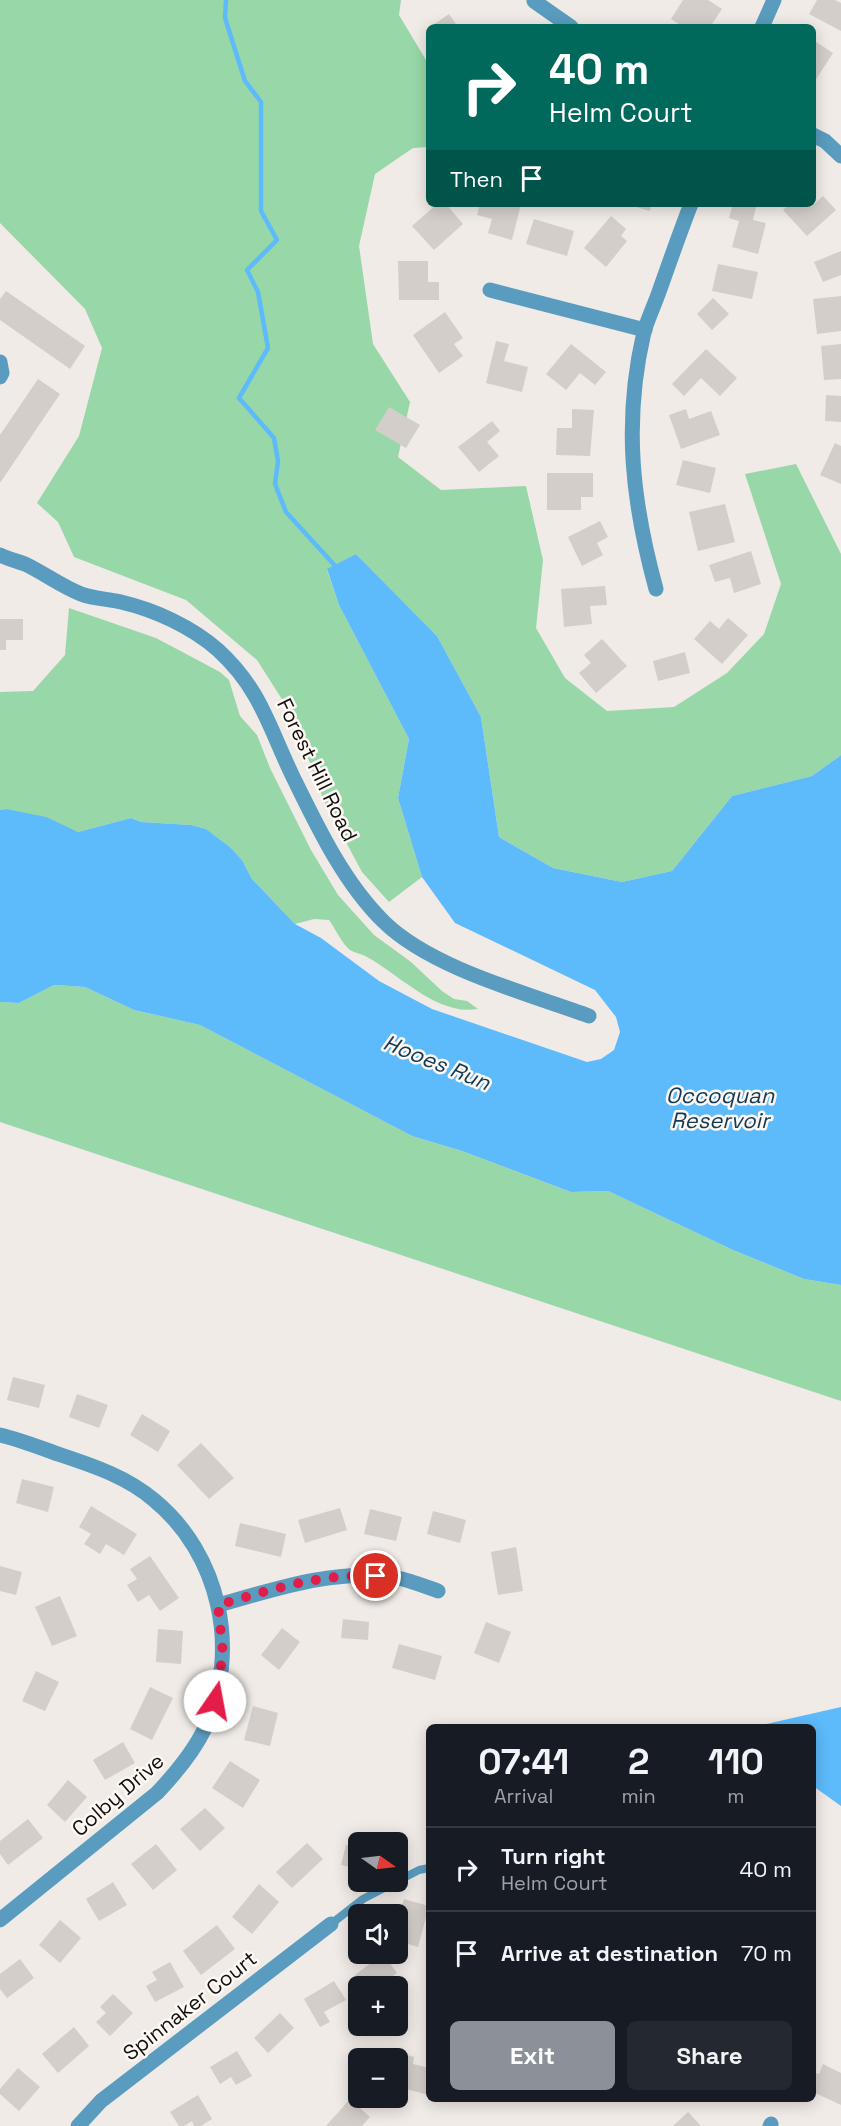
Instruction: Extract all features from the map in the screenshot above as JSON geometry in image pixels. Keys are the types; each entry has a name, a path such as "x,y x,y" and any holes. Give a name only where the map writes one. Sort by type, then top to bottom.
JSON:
{"street":[{"path":"763,24 774,0"},
{"path":"534,1 567,24"},
{"path":"816,136 825,141 841,156"},
{"path":"656,589 639,517 632,455 633,404 645,330 690,207"},
{"path":"490,291 645,330"},
{"path":"0,362 0,377"},
{"name":"Forest Hill Road","path":"0,555 27,565 83,595 122,602 154,613 179,624 216,648 235,666 254,691 318,828 349,879 385,923 406,941 436,958 589,1016"},
{"name":"Colby Drive","path":"0,1435 111,1472 155,1500 190,1540 209,1577 218,1605 223,1654 220,1681 205,1727 192,1751 157,1794 0,1920"},
{"path":"218,1605 327,1577 357,1575 395,1577 438,1591"},
{"name":"Spinnaker Court","path":"78,2126 101,2101 331,1924"}],"lane":[{"path":"331,1924 363,1899 426,1869"}],"green space":[{"path":"0,0 401,0 399,15 426,60 426,147 413,148 375,174 359,246 373,344 410,402 398,457 441,490 526,486 543,560 536,628 565,678 607,711 674,707 727,673 764,634 781,584 745,474 796,464 841,554 841,755 812,776 732,796 672,871 622,882 553,868 499,837 481,717 437,636 356,554 327,570 339,605 409,739 398,798 422,877 389,902 362,872 324,801 292,715 257,660 186,600 74,557 58,522 37,503 79,436 102,348 85,309 0,223"},
{"path":"69,608 156,638 220,672 229,680 240,716 257,735 270,768 311,850 338,895 374,935 411,962 442,991 454,999 467,1001 478,1009 463,1010 448,1006 420,992 367,957 350,950 329,920 314,919 295,924 252,879 242,860 230,847 206,829 191,825 141,822 131,818 78,832 6,809 0,810 0,692 33,691 65,655"},
{"path":"54,985 85,987 134,1010 200,1025 412,1136 462,1151 571,1192 608,1191 733,1250 804,1279 841,1285 841,1401 0,1122 0,1002 19,1003"}],"water":[{"name":"Occoquan Reservoir","path":"356,554 437,636 481,717 499,837 553,868 622,882 672,871 732,796 812,776 841,755 841,1285 804,1279 733,1250 608,1191 571,1192 462,1151 412,1136 200,1025 134,1010 85,987 54,985 19,1003 0,1002 0,810 6,809 46,817 78,832 131,818 141,822 191,825 206,829 230,847 242,860 252,879 295,924 321,938 379,981 432,1009 587,1062 601,1059 614,1050 620,1032 616,1017 595,990 455,923 422,877 398,798 409,739 339,605 327,569"},
{"path":"841,1707 841,1806 816,1788 816,1724 767,1724"}],"building":[{"path":"683,0 708,0 722,9 712,24 678,24 671,19"},
{"path":"817,0 835,0 841,3 841,31 809,14"},
{"path":"449,14 456,24 434,24"},
{"path":"816,42 833,53 816,79"},
{"path":"823,196 836,210 807,236 783,210 786,207 816,207 816,202"},
{"path":"434,207 449,207 463,224 434,250 412,226"},
{"path":"479,207 520,207 512,240 488,233 492,219 477,215"},
{"path":"636,207 651,207 650,211"},
{"path":"732,207 756,207 753,220 766,223 758,254 732,247 739,221 729,218"},
{"path":"611,216 626,229 621,236 627,241 606,267 584,248"},
{"path":"534,219 574,231 567,256 526,244"},
{"path":"841,251 841,275 823,282 814,262"},
{"path":"398,261 428,261 428,282 439,282 439,300 399,300"},
{"path":"718,264 758,272 752,299 712,291"},
{"path":"6,291 85,346 70,369 0,320 0,299"},
{"path":"841,296 841,331 817,334 813,299"},
{"path":"713,298 729,314 712,330 697,314"},
{"path":"445,312 463,338 454,344 463,356 439,373 413,335"},
{"path":"496,341 509,344 504,361 528,367 522,392 486,383"},
{"path":"571,344 606,372 595,385 580,373 566,390 546,374"},
{"path":"841,344 841,379 824,380 821,346"},
{"path":"706,349 737,378 720,396 701,378 684,396 672,384"},
{"path":"38,379 60,394 0,483 0,435"},
{"path":"826,395 841,396 841,422 825,421"},
{"path":"389,407 420,425 406,448 375,430"},
{"path":"572,409 594,410 590,456 556,455 557,428 572,428"},
{"path":"686,409 689,419 711,411 720,435 681,449 669,415"},
{"path":"492,421 500,431 487,442 499,456 479,472 458,447"},
{"path":"835,443 841,446 841,484 820,475"},
{"path":"683,460 716,468 710,493 676,485"},
{"path":"547,473 593,473 593,497 581,497 581,510 547,510"},
{"path":"725,504 735,542 698,551 689,512"},
{"path":"600,521 608,537 597,543 603,555 582,566 568,537"},
{"path":"751,551 761,584 734,593 730,578 715,582 709,565"},
{"path":"605,586 607,605 590,606 592,624 564,627 561,589"},
{"path":"728,618 748,635 722,664 694,639 710,621 719,629"},
{"path":"0,619 23,619 23,640 6,640 6,650 0,650"},
{"path":"602,639 627,666 596,693 579,673 591,663 584,655"},
{"path":"685,652 690,673 658,681 653,661"},
{"path":"13,1377 45,1385 39,1408 7,1400"},
{"path":"77,1394 108,1405 99,1428 69,1417"},
{"path":"142,1414 170,1431 158,1452 130,1435"},
{"path":"201,1443 234,1478 209,1499 177,1465"},
{"path":"22,1479 54,1487 48,1512 16,1503"},
{"path":"91,1506 137,1534 124,1555 106,1544 100,1554 84,1544 91,1534 79,1527"},
{"path":"340,1508 347,1530 305,1543 298,1520"},
{"path":"370,1509 402,1517 396,1541 364,1534"},
{"path":"433,1511 466,1520 460,1543 427,1534"},
{"path":"240,1523 286,1534 281,1557 235,1546"},
{"path":"516,1547 523,1591 498,1595 491,1552"},
{"path":"150,1556 179,1598 160,1611 149,1595 138,1602 127,1585 137,1579 130,1569"},
{"path":"0,1566 22,1572 16,1595 0,1591"},
{"path":"60,1596 77,1636 52,1646 35,1607"},
{"path":"343,1619 369,1622 368,1640 341,1638"},
{"path":"486,1622 511,1632 499,1663 474,1653"},
{"path":"282,1628 300,1642 279,1670 261,1655"},
{"path":"158,1629 183,1631 181,1664 156,1662"},
{"path":"399,1644 442,1656 435,1680 392,1668"},
{"path":"36,1671 59,1682 45,1711 22,1701"},
{"path":"150,1687 173,1698 152,1740 130,1729"},
{"path":"253,1706 278,1713 270,1746 244,1740"},
{"path":"123,1742 135,1763 105,1780 93,1760"},
{"path":"230,1761 260,1780 243,1808 212,1788"},
{"path":"68,1780 87,1797 65,1822 47,1805"},
{"path":"205,1808 225,1828 200,1851 180,1829"},
{"path":"28,1819 43,1838 8,1865 0,1854 0,1841"},
{"path":"307,1843 323,1859 292,1888 276,1872"},
{"path":"156,1844 177,1870 153,1890 131,1864"},
{"path":"346,1845 348,1846 348,1867 341,1865"},
{"path":"113,1882 127,1905 99,1921 86,1899"},
{"path":"259,1884 279,1902 252,1934 232,1917"},
{"path":"404,1899 426,1905 426,1917 418,1947 408,1944 408,1904 403,1904"},
{"path":"60,1920 81,1938 60,1963 39,1945"},
{"path":"217,1925 235,1949 201,1975 183,1951"},
{"path":"20,1959 34,1978 7,1998 0,1989 0,1974"},
{"path":"170,1962 184,1987 155,2002 146,1986 157,1980 152,1972"},
{"path":"370,1964 390,1964 397,1973 393,1976 355,1975"},
{"path":"334,1981 346,2000 324,2012 330,2022 320,2027 304,1999"},
{"path":"113,1994 133,2013 110,2036 96,2022 106,2013 100,2007"},
{"path":"280,2013 294,2028 268,2053 254,2038"},
{"path":"74,2027 89,2046 58,2073 42,2054"},
{"path":"237,2051 252,2076 236,2085 231,2077 220,2084 210,2067"},
{"path":"408,2055 414,2057 413,2064 426,2067 426,2094 408,2090"},
{"path":"823,2064 841,2073 841,2105 816,2093 816,2073 819,2074"},
{"path":"18,2068 40,2087 19,2111 0,2094 0,2089"},
{"path":"198,2095 212,2119 201,2126 194,2126 192,2121 179,2126 170,2112"},
{"path":"348,2101 348,2108 360,2108 370,2117 362,2126 326,2126"},
{"path":"688,2112 701,2126 673,2126"}],"waterway":[{"path":"226,0 225,18 245,81 261,102 261,211 277,240 247,270 258,292 268,348 239,398 274,438 278,461 275,484 286,512 338,569"}],"route":[{"path":"215,1701 223,1654 218,1605 304,1581 327,1577 376,1576"}],"water label":[{"name":"Hooes Run","path":"437,1062"}]}
